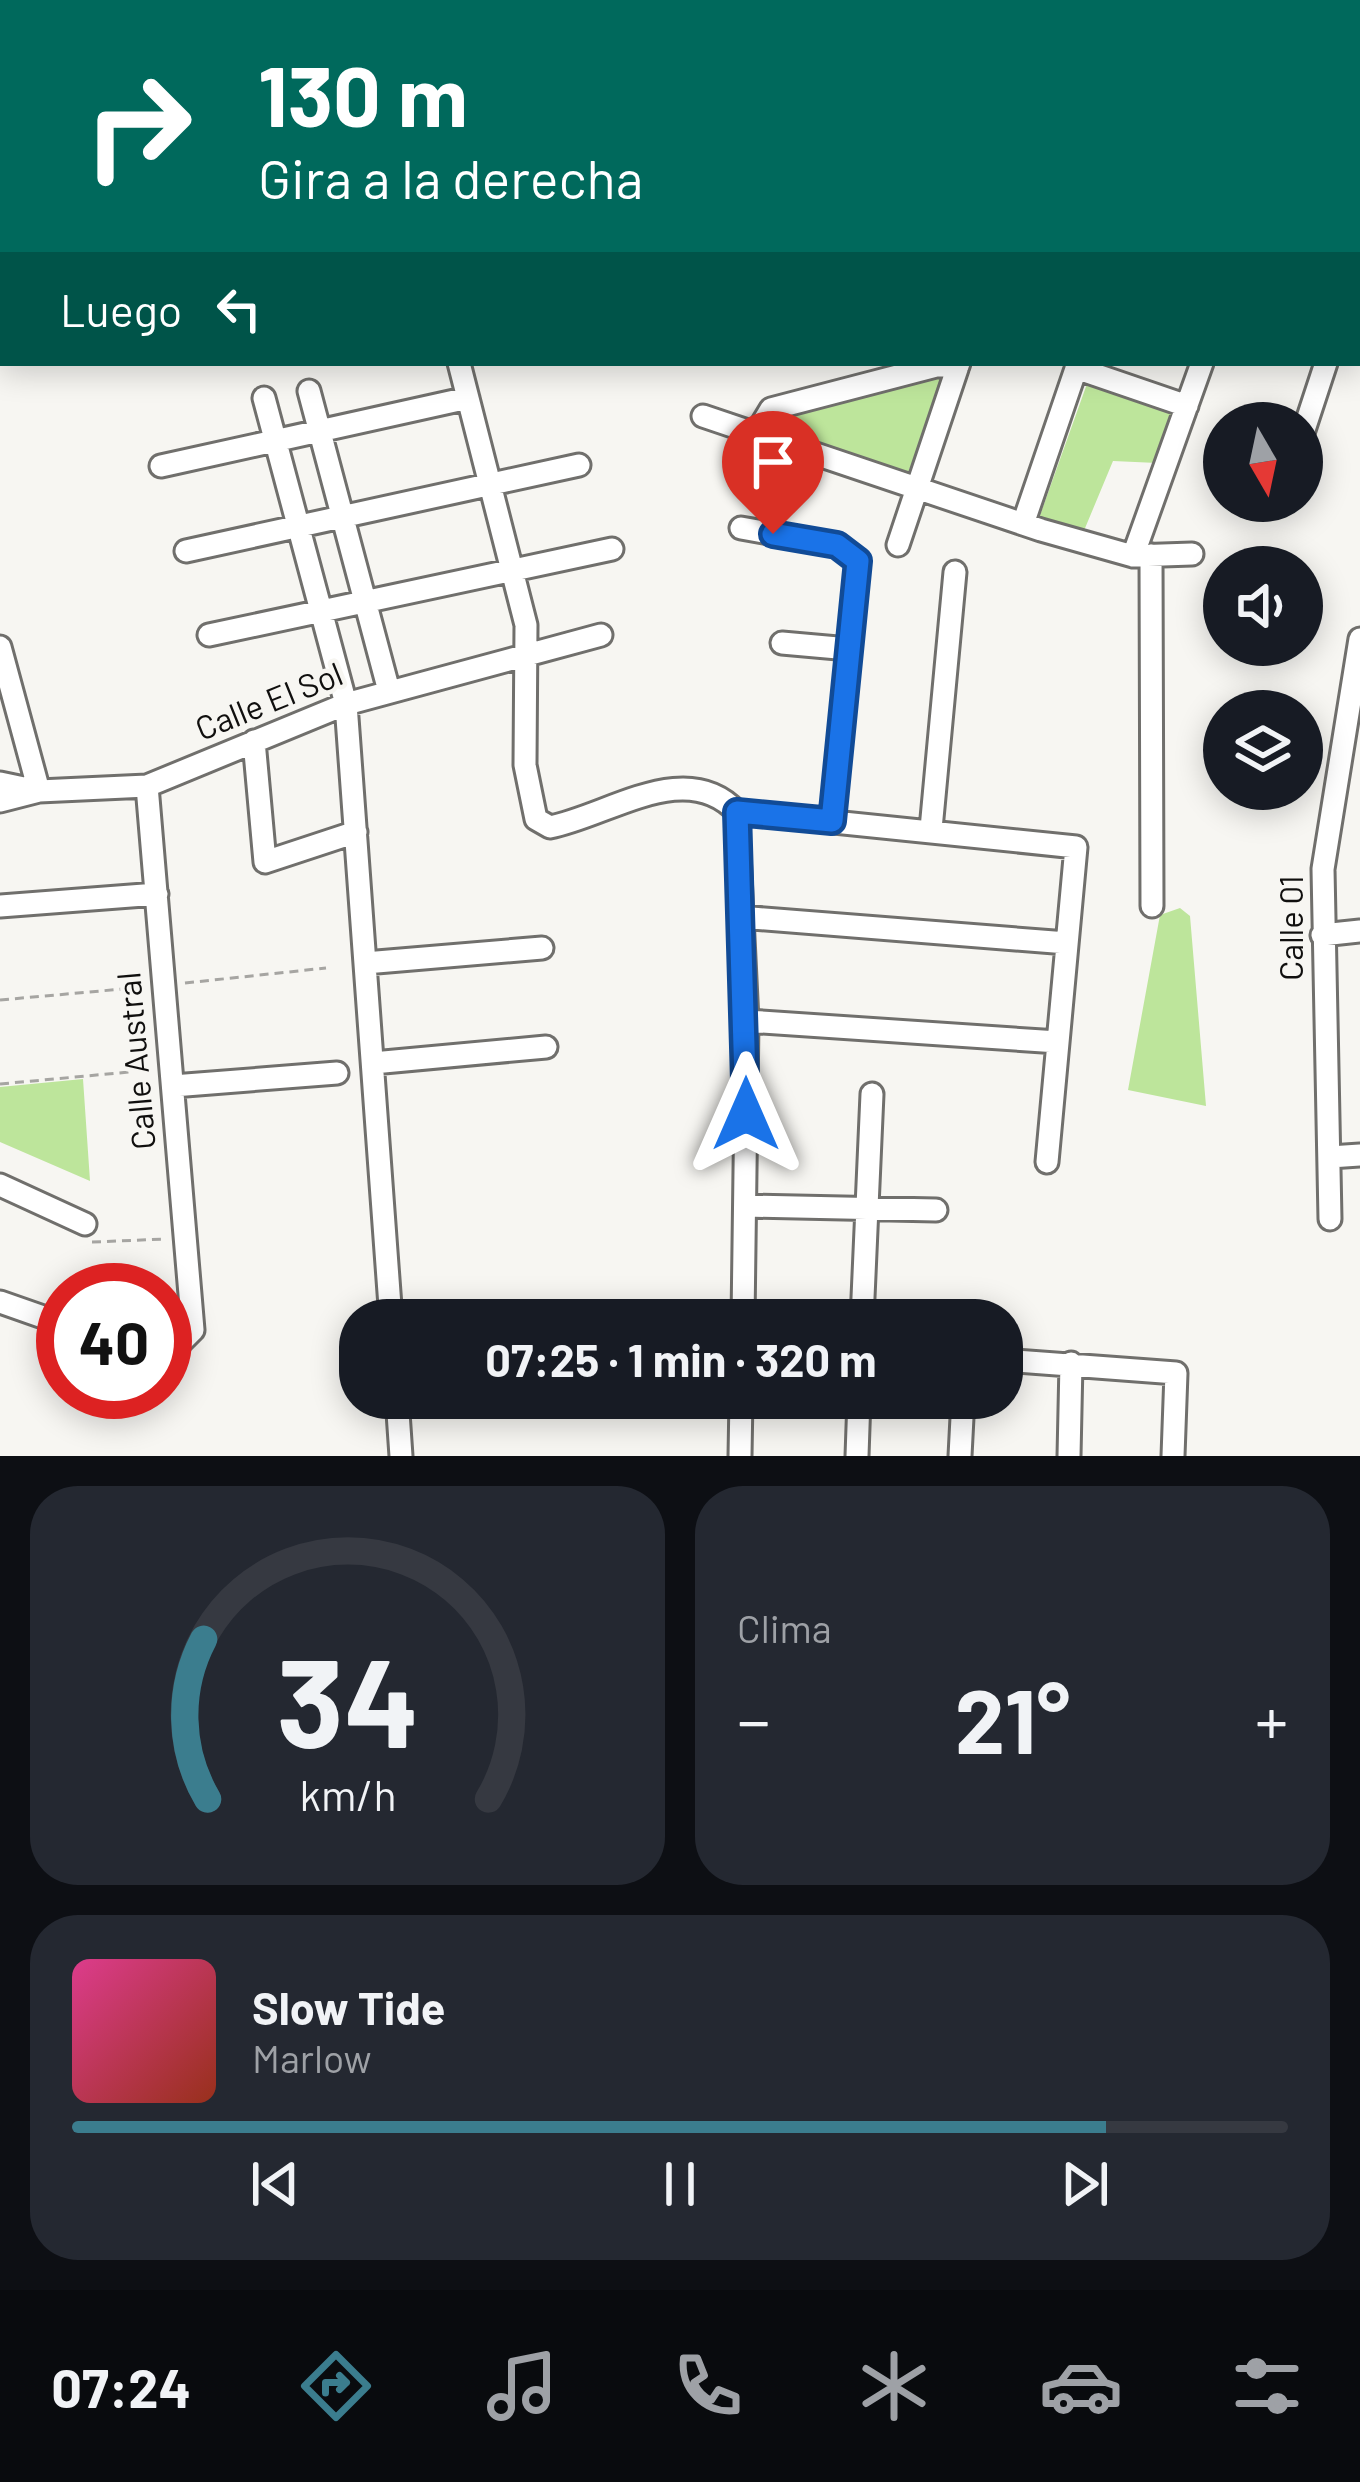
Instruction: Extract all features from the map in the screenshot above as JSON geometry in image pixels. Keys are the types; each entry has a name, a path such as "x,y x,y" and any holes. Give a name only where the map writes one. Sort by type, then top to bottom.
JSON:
{"street":[{"path":"460,366 526,625 525,765 536,818 550,827 570,824 631,796 710,790 737,812 1076,847 1047,1162"},
{"path":"756,434 771,410 936,366"},
{"path":"898,545 958,366"},
{"path":"1023,524 1077,366 1187,406"},
{"path":"1152,906 1142,555 1201,366"},
{"path":"1313,402 1325,366"},
{"path":"308,391 388,691"},
{"path":"264,398 346,704 390,1299"},
{"path":"161,466 469,398"},
{"path":"703,416 1023,524 1142,555 1192,554"},
{"path":"186,551 580,465"},
{"path":"741,528 837,545 858,561 832,821"},
{"path":"209,634 612,549"},
{"path":"931,829 955,572"},
{"name":"Calle El Sol","path":"39,791 147,787 346,704 524,660 601,635"},
{"name":"Calle 01","path":"1330,1219 1323,868 1360,639"},
{"path":"782,644 849,649"},
{"path":"0,647 39,791"},
{"path":"254,741 265,862 356,832"},
{"path":"0,783 39,791"},
{"name":"Calle Austral","path":"147,787 187,1263"},
{"path":"0,801 39,791"},
{"path":"737,812 747,1021 744,1299"},
{"path":"0,906 157,894"},
{"path":"740,917 1067,943"},
{"path":"1322,934 1360,931"},
{"path":"365,963 542,948"},
{"path":"747,1021 1058,1042"},
{"path":"373,1063 546,1047"},
{"path":"172,1077 337,1073"},
{"path":"864,1299 872,1094"},
{"path":"1330,1157 1360,1155"},
{"path":"0,1185 91,1234"},
{"path":"746,1206 936,1210"},
{"path":"0,1302 36,1315"},
{"path":"1023,1361 1177,1373 1173,1456"},
{"path":"1069,1456 1071,1364"},
{"path":"398,1419 401,1456"},
{"path":"740,1456 741,1419"},
{"path":"857,1456 858,1419"},
{"path":"960,1456 961,1419"}],"path":[{"path":"0,1084 172,1077"},
{"path":"91,1234 185,1238"}],"green space":[{"path":"938,378 944,381 908,473 780,435 778,418"},
{"path":"1088,381 1172,412 1175,419 1157,463 1113,461 1083,533 1039,518"},
{"path":"1180,908 1190,916 1206,1106 1128,1090 1160,915"},
{"path":"83,1079 90,1181 0,1142 0,1087"}],"route":[{"path":"746,1114 747,1021 737,812 832,821 858,561 837,545 773,534"}]}
